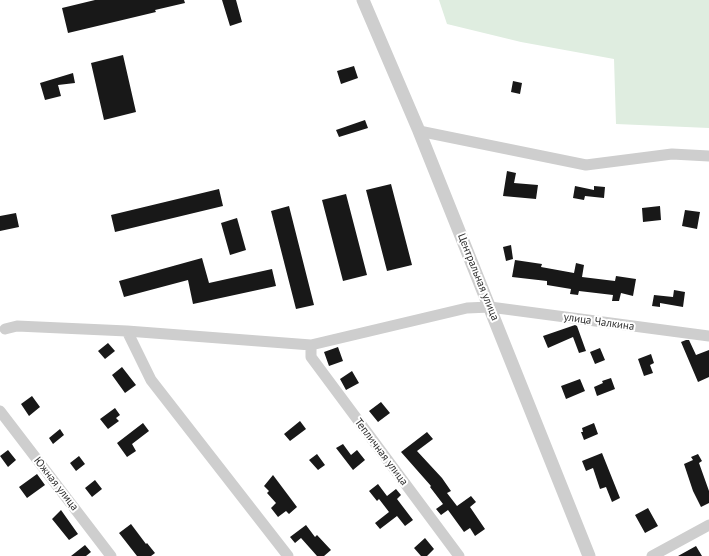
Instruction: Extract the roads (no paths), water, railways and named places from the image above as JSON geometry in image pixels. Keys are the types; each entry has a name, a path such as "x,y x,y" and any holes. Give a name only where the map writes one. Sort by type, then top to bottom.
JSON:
{"street":[{"name":"Центральная улица","path":"363,0 419,130 589,556"},
{"path":"419,130 586,165 672,154 709,156"},
{"name":"улица Чалкина","path":"2,328 17,326 127,331 311,345 467,308 490,307 709,336"},
{"path":"127,331 151,380 288,556"},
{"name":"Тепличная улица","path":"311,345 311,357 459,556"},
{"name":"Южная улица","path":"0,411 111,556"},
{"path":"652,556 709,525"}]}
